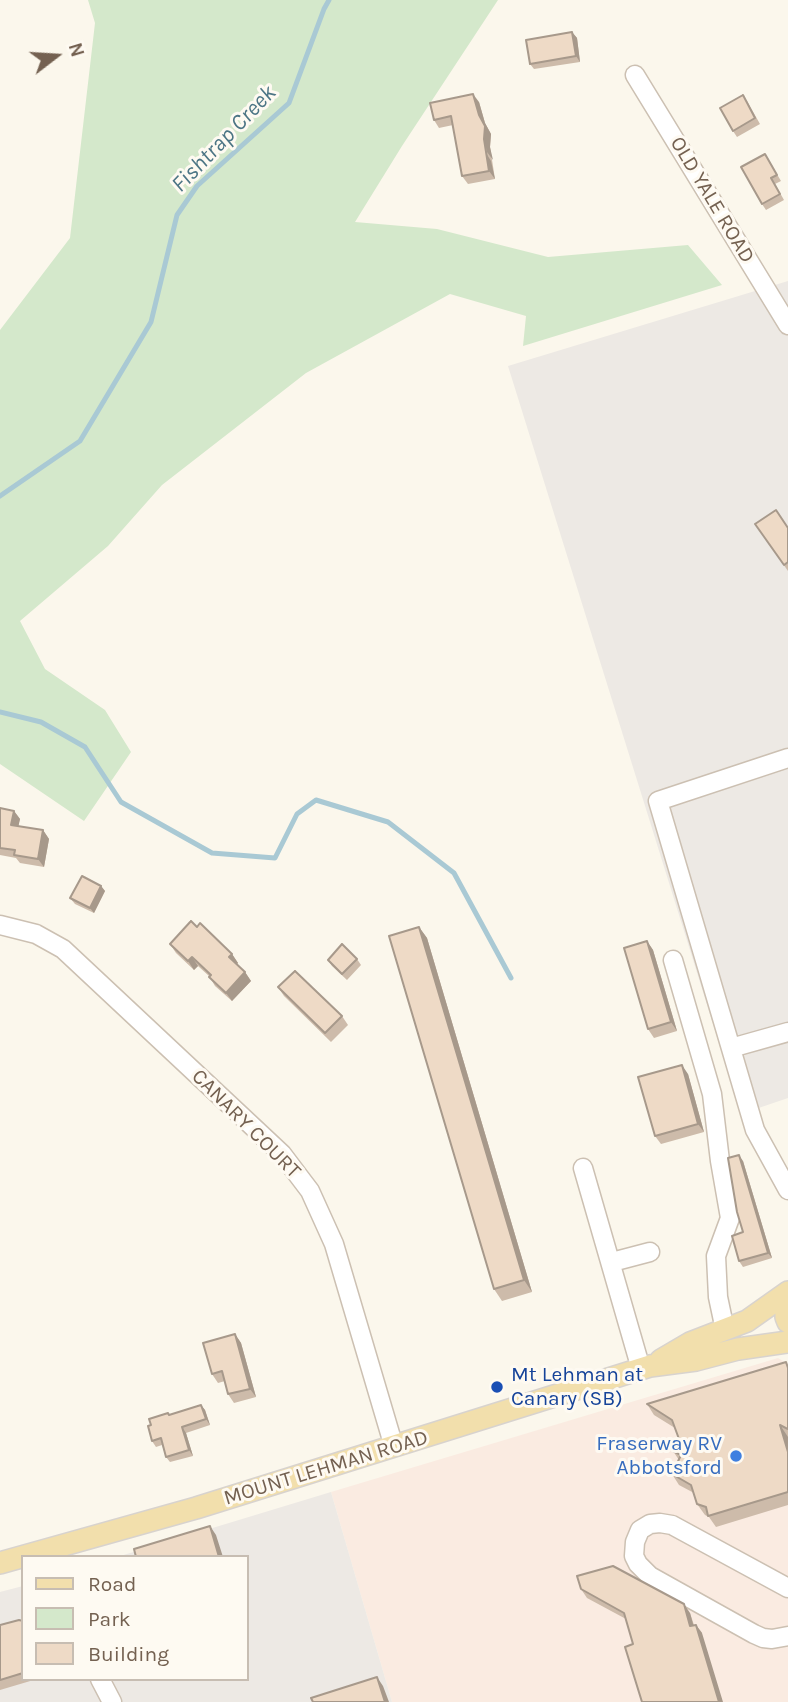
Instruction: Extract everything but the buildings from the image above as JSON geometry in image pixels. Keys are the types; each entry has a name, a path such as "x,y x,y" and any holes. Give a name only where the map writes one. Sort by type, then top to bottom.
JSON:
{"main road":[{"name":"MOUNT LEHMAN ROAD","path":"645,1368 690,1343 753,1318 788,1294"},
{"path":"788,1294 788,1322"},
{"name":"MOUNT LEHMAN ROAD","path":"57,1552 645,1368 696,1360 747,1347 788,1342"},
{"name":"MOUNT LEHMAN ROAD","path":"0,1563 21,1559"}],"street":[{"name":"OLD YALE ROAD","path":"635,75 788,325"},
{"path":"788,758 658,801 755,1130 788,1190"},
{"name":"CANARY COURT","path":"0,925 36,934 63,949 282,1154 304,1182 334,1244 394,1447"},
{"path":"673,960 712,1094 730,1218 716,1256 718,1297 725,1330"},
{"path":"731,1048 788,1032"},
{"path":"583,1168 645,1368"},
{"path":"611,1262 650,1252"},
{"path":"788,1588 672,1525 650,1524 640,1530 635,1542 634,1556 650,1576 763,1638 788,1636"},
{"path":"101,1681 112,1702"}],"shaded area":[{"path":"788,281 788,1098 741,1114 508,366"},
{"path":"778,1358 788,1364 788,1702 392,1702 331,1492"},
{"path":"331,1492 392,1702 0,1702 0,1592 21,1587 21,1681 248,1681 248,1555 124,1555"}],"green space":[{"path":"88,0 498,0 355,222 437,229 548,257 688,245 722,285 523,346 526,316 450,294 306,373 162,485 108,546 20,621 45,669 105,710 131,752 84,821 0,764 0,330 70,238 95,23"}],"waterway":[{"name":"Fishtrap Creek","path":"0,496 80,441 151,322 177,215 197,186 289,103 329,0"},
{"path":"0,712 41,722 85,747 121,802 212,853 275,858 297,814 316,800 388,822 454,873 511,978"}],"place":[{"name":"Mt Lehman at Canary (SB)","path":"497,1387"},
{"name":"Fraserway RV Abbotsford","path":"736,1456"}]}
